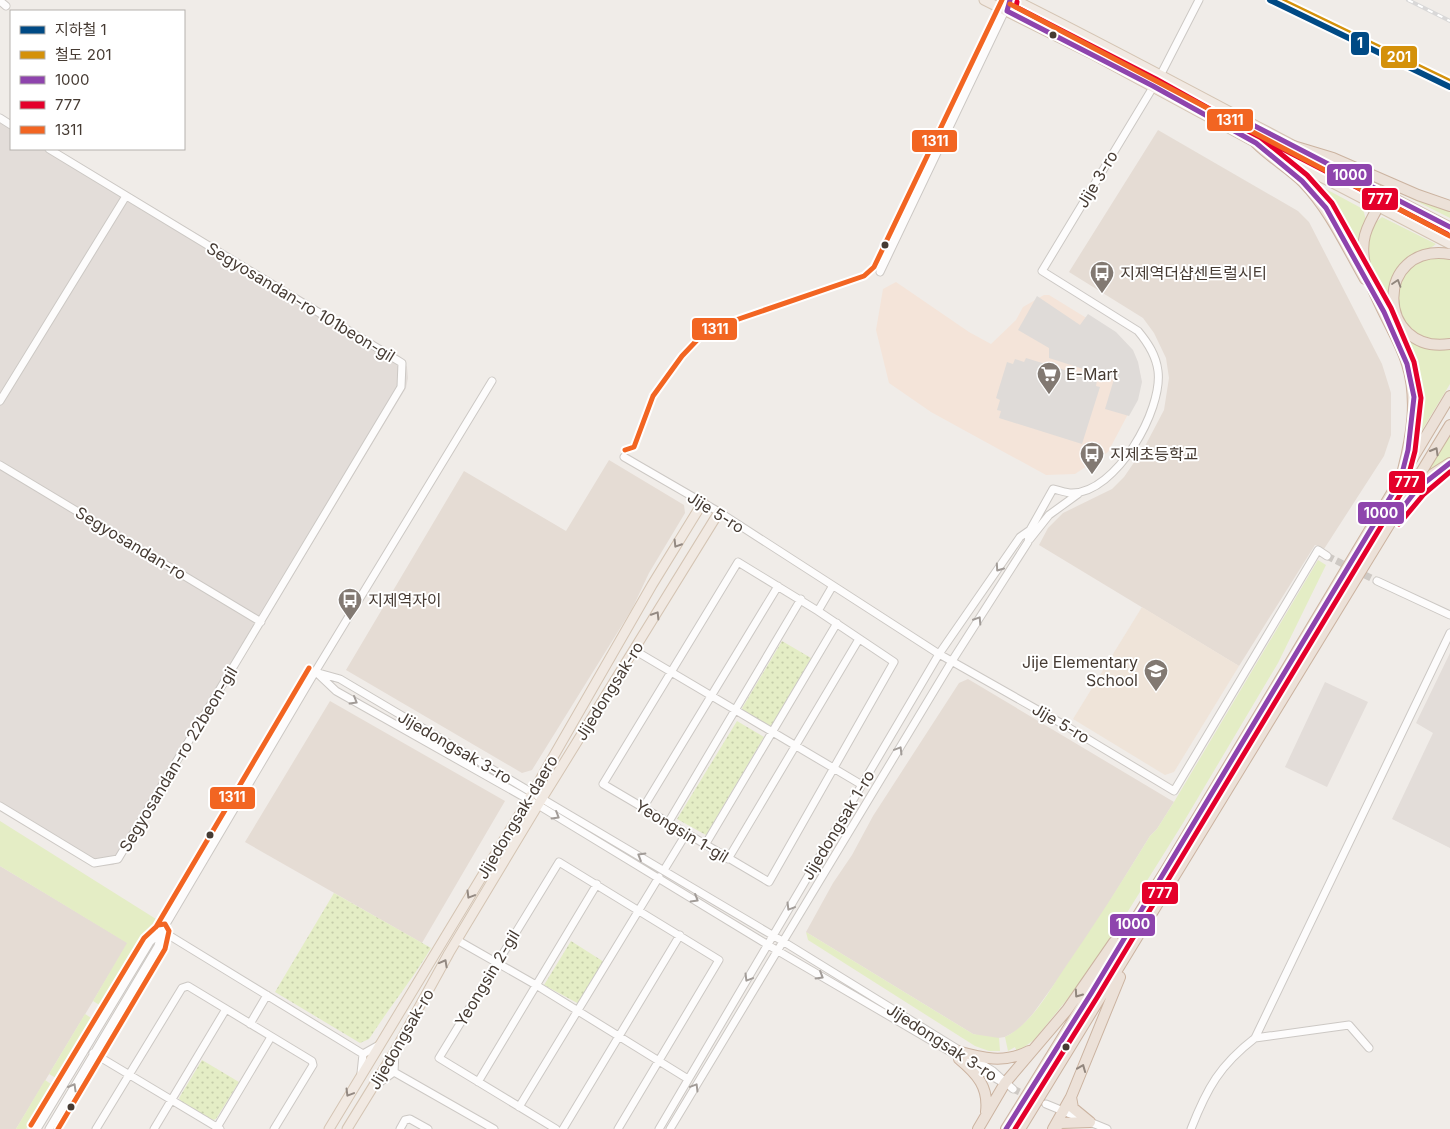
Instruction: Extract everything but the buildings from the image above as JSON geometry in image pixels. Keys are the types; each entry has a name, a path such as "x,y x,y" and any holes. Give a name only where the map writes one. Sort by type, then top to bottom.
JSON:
{"highway":[{"path":"1256,143 1274,160 1302,181 1326,208 1384,312"},
{"path":"1290,145 1334,158 1418,195 1450,206"},
{"path":"1386,194 1364,236 1363,253 1367,273 1407,364 1414,397 1408,450 1400,481"},
{"path":"1450,254 1429,254 1406,264 1397,278 1392,308 1399,322 1418,340 1429,344 1450,344"},
{"path":"1006,1129 1092,992 1450,396"},
{"path":"1020,1129 1184,857 1402,507 1450,425"},
{"path":"1402,507 1433,474 1450,463"},
{"path":"1054,1128 1071,1097 1115,986 1166,898 1184,857"},
{"path":"978,1129 1034,1049 1067,1010 1133,913 1148,898"},
{"path":"958,1055 1002,1060 1018,1057 1034,1049"},
{"path":"958,1055 976,1074 986,1089 986,1115"},
{"path":"1071,1097 1073,1108 1090,1122"},
{"path":"1054,1128 1061,1123 1090,1122"}],"main road":[{"path":"984,0 1153,86 1256,143 1450,244"},
{"path":"1015,0 1161,74 1290,145 1450,227"},
{"name":"Jijedongsak-daero","path":"329,1129 361,1073 530,796 703,502"},
{"name":"Jijedongsak-ro","path":"347,1129 396,1051 457,940 540,801 719,512"}],"street":[{"path":"880,272 1010,0"},
{"name":"Jije 3-ro","path":"1042,271 1161,74 1199,0"},
{"name":"Segyosandan-ro 101beon-gil","path":"51,150 402,363 401,387 261,622"},
{"path":"0,401 126,196"},
{"name":"Jijedongsak 1-ro","path":"670,1129 952,661 1028,542 1030,530 1053,489 1072,494 1083,491 1104,480 1120,466 1152,412 1157,393 1158,372 1149,345 1138,331 1042,271"},
{"path":"49,1129 158,946 162,931 315,672 492,381"},
{"name":"Jije 5-ro","path":"624,457 719,512 832,587 939,654 1066,726 1174,791 1318,550 1327,556"},
{"name":"Segyosandan-ro","path":"0,465 261,622"},
{"path":"1028,542 1049,515 1083,491"},
{"name":"Jijedongsak 1-ro","path":"658,1129 939,654 1020,537 1030,530"},
{"name":"Yeongsin 1-gil","path":"738,562 778,586 801,599 894,662 770,882 603,784 738,562"},
{"path":"1377,581 1450,615"},
{"path":"643,808 778,586"},
{"path":"818,611 832,587"},
{"path":"668,823 801,599"},
{"name":"Segyosandan-ro 22beon-gil","path":"0,806 94,863 118,859 261,622"},
{"path":"705,845 837,624"},
{"path":"1191,1129 1217,1076 1232,1056 1255,1038 1450,633"},
{"path":"728,859 859,639"},
{"path":"634,650 862,786"},
{"name":"Jijedongsak 3-ro","path":"315,672 340,679 530,796"},
{"name":"Jijedongsak 3-ro","path":"315,672 336,690 664,870 784,942 958,1055"},
{"name":"Jijedongsak 3-ro","path":"540,801 778,951 1009,1086"},
{"path":"664,870 686,834"},
{"name":"Yeongsin 2-gil","path":"556,1129 439,1057 558,863 562,863 680,934 716,957 719,962 618,1129"},
{"path":"518,1107 659,877"},
{"path":"478,1082 597,884"},
{"path":"162,931 363,1054"},
{"path":"37,1129 150,942 162,931"},
{"path":"563,1129 680,934"},
{"path":"457,940 536,985 688,1079"},
{"path":"96,1129 182,988 188,986 312,1061 313,1065 274,1129"},
{"path":"250,1024 267,995"},
{"path":"154,1129 226,1009"},
{"path":"1255,1038 1349,1025 1368,1048"},
{"path":"93,1053 218,1128 271,1037"},
{"path":"363,1054 378,1045"},
{"path":"373,1087 394,1072 396,1051"},
{"path":"361,1073 363,1054"},
{"path":"394,1072 483,1126 494,1129"},
{"path":"1046,1104 1107,1129"},
{"path":"400,1129 405,1120 410,1119 428,1129"}],"shaded area":[{"path":"0,114 10,120 10,150 59,150 401,357 407,367 408,378 406,388 122,859 113,865 96,866 0,809"},
{"path":"1158,130 1298,211 1309,222 1382,364 1391,393 1391,435 1384,456 1324,549 1315,545 1239,666 1039,545 1048,528 1063,513 1112,489 1124,477 1144,448 1164,410 1169,378 1166,358 1154,333 1143,318 1069,272"},
{"path":"896,282 969,332 991,344 1016,320 1023,307 1044,295 1049,295 1124,341 1131,350 1141,377 1136,399 1108,452 1075,474 1046,475 931,412 889,383 876,330 883,289"},
{"path":"1037,296 1080,325 1088,314 1116,332 1133,350 1138,362 1142,382 1138,400 1129,416 1105,409 1114,379 1049,358 1049,348 1018,330"},
{"name":"E-Mart","path":"1026,358 1097,380 1096,386 1100,387 1082,444 999,418 1001,411 997,410 1000,400 996,398 1007,362 1013,364 1015,359 1024,362"},
{"path":"609,460 684,505 685,513 649,573 632,609 532,770 522,773 346,670 464,471 566,531"},
{"name":"Jije Elementary School","path":"1142,607 1239,666 1174,772 1165,775 1073,719"},
{"path":"1450,653 1450,848 1392,819 1433,733 1416,723"},
{"path":"968,679 1174,802 1157,829 1150,836 1084,943 1032,1015 1018,1030 1005,1037 991,1039 973,1034 806,932 873,816 959,683"},
{"path":"1325,682 1368,702 1327,787 1285,767"},
{"path":"330,701 505,801 422,943 245,842"},
{"path":"0,866 128,943 16,1129 0,1129"}],"green space":[{"path":"1311,181 1363,209 1366,220 1360,259 1330,206 1310,184"},
{"path":"1382,184 1450,209 1450,218"},
{"path":"1382,217 1436,244 1403,261 1393,278 1391,289 1390,299 1393,319 1405,335 1420,341 1450,347 1450,384 1413,445 1418,411 1417,389 1376,290 1367,250 1369,232"},
{"path":"1433,257 1450,259 1450,341 1433,341 1412,331 1401,316 1397,292 1409,265"},
{"path":"1450,434 1450,457 1426,474"},
{"path":"1318,560 1326,565 1278,663 1183,823 1115,932 1082,981 1034,1040 1017,1052 1015,1047 1008,1051 1005,1037 1023,1025 1044,1000 1150,836 1157,829"},
{"path":"782,641 811,658 771,728 741,710"},
{"path":"737,721 764,737 706,835 677,819"},
{"path":"0,821 156,919 101,1006 93,1001 127,943 0,866"},
{"path":"334,893 431,948 369,1039 360,1043 275,992"},
{"path":"806,932 973,1034 999,1038 1000,1051 989,1051 975,1046 808,940"},
{"path":"571,941 604,962 579,1004 544,985"},
{"path":"85,1014 93,1019 56,1078 49,1074"},
{"path":"202,1060 239,1082 216,1119 213,1120 181,1102 179,1098"},
{"path":"45,1080 51,1084 26,1129 16,1129"}],"tunnel":[{"path":"1327,556 1377,581"},
{"path":"1013,1089 1046,1104"}],"railway":[{"path":"1408,0 1450,21"}],"metro line":[{"name":"1","path":"1270,0 1450,87"}],"rail line":[{"name":"201","path":"1280,0 1450,82"}],"transit line":[{"name":"1311","path":"625,450 634,447 653,396 682,356 700,337 727,323 864,276 874,267 1002,0"},
{"name":"1000","path":"1006,1129 1092,992 1400,481 1408,450 1414,397 1407,364 1384,312 1326,208 1302,181 1256,143 1153,86 1007,11 1010,0"},
{"name":"777","path":"1015,1129 1098,996 1406,485 1415,451 1421,398 1414,362 1391,308 1332,203 1307,175 1260,137 1156,79 1016,7 1017,2"},
{"name":"1311","path":"1010,4 1450,236"},
{"name":"1000","path":"1249,123 1450,227"},
{"name":"777","path":"1246,130 1447,234"},
{"name":"1000","path":"1393,520 1418,488 1450,463"},
{"name":"777","path":"1399,524 1424,494 1450,472"},
{"name":"1311","path":"156,927 309,668"},
{"name":"1311","path":"31,1125 144,938 158,925 165,924 169,931 165,949 58,1129"}],"place":[{"name":"지제역더샵센트럴시티","path":"1102,294"},
{"name":"E-Mart","path":"1049,395"},
{"name":"지제초등학교","path":"1092,475"},
{"name":"지제역자이","path":"350,621"},
{"name":"Jije Elementary School","path":"1156,692"}]}
